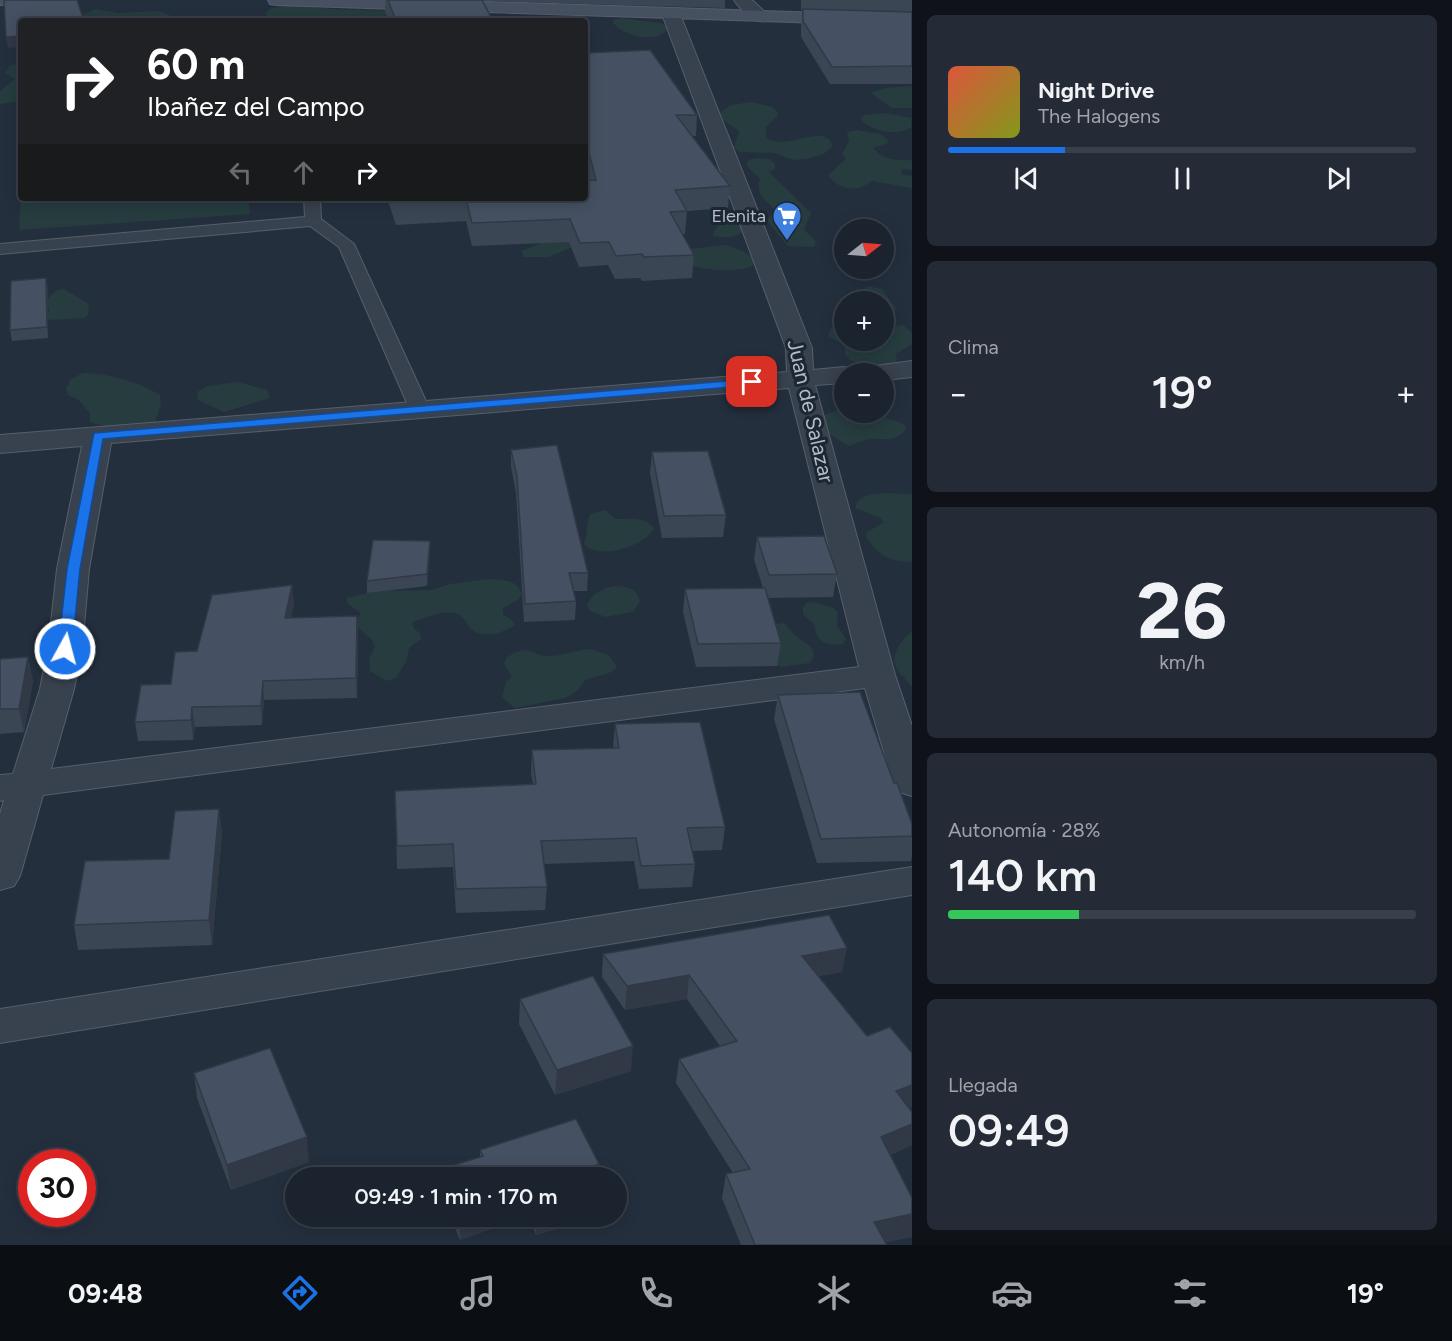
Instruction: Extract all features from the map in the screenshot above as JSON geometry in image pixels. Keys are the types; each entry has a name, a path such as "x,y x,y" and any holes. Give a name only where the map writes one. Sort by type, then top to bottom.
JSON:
{"street":[{"path":"0,0 6,0"},
{"path":"276,0 912,21"},
{"path":"742,0 761,17"},
{"name":"Juan de Salazar","path":"671,14 799,348 800,379 878,675 912,783"},
{"path":"894,371 912,369"},
{"path":"0,444 834,376"},
{"path":"0,876 14,786 61,669 73,569 98,436"},
{"path":"14,786 878,675"},
{"path":"0,1026 912,881"}],"lane":[{"path":"312,201 313,221"},
{"path":"0,249 313,221 346,244 420,410"}],"green space":[{"path":"291,5 395,11 397,18 269,18 265,13 272,8"},
{"path":"95,9 119,13 160,11 171,16 169,18 82,18 82,15"},
{"path":"622,18 661,23 666,26 667,30 654,37 639,37 625,32 613,23 614,20"},
{"path":"18,64 18,101 0,104 0,91 15,79 5,73 11,65"},
{"path":"912,86 912,108 892,108 871,93 885,88"},
{"path":"751,102 772,107 777,111 778,115 766,127 766,138 784,142 822,136 829,139 833,146 824,154 793,160 775,153 739,152 734,148 739,131 716,115 731,105"},
{"path":"885,113 912,118 911,128 899,132 878,130 861,119 864,115"},
{"path":"857,130 880,134 887,139 888,143 873,148 881,155 896,160 912,160 912,170 902,169 901,174 912,176 912,188 872,181 860,187 848,188 832,180 828,175 846,159 842,154 849,141 847,132"},
{"path":"770,159 775,164 775,169 769,172 811,213 804,230 816,241 814,247 788,246 767,221 775,210 760,192 760,179 746,165 748,160"},
{"path":"21,201 248,201 250,214 19,230"},
{"path":"738,219 749,224 747,229 731,237 713,236 719,225"},
{"path":"558,233 574,246 549,257 523,257 522,251"},
{"path":"723,245 746,253 756,264 737,270 714,270 670,260 684,250"},
{"path":"869,286 883,291 863,291 865,287"},
{"path":"64,289 89,304 88,315 84,318 50,320 46,317 49,310 46,300 57,290"},
{"path":"834,325 834,339 828,336"},
{"path":"903,325 912,333 912,344 896,354 897,362 894,364 856,363 845,355 845,351 894,351 894,326"},
{"path":"83,373 123,379 160,395 161,404 155,422 139,427 123,428 90,422 90,414 79,400 68,395 66,388 71,379"},
{"path":"238,382 267,390 270,398 224,412 198,400 197,392 208,386"},
{"path":"834,412 834,423 894,423 894,421 905,425 906,430 891,439 872,439 848,446 819,427 823,415"},
{"path":"881,493 912,494 912,562 885,556 876,550 867,538 866,533 884,522 880,518 855,508 862,498"},
{"path":"606,510 615,519 641,520 654,528 642,540 621,549 600,551 591,549 584,544 590,514"},
{"path":"489,579 509,581 520,590 522,595 518,600 503,608 503,614 515,625 505,631 487,635 471,629 458,614 441,613 429,616 412,622 414,629 420,633 421,639 409,648 407,660 396,678 387,681 370,671 369,659 375,646 372,640 355,625 361,613 348,604 346,598 378,591 432,590 450,584"},
{"path":"617,586 629,588 637,594 640,601 633,612 605,617 589,610 587,604 596,593"},
{"path":"815,602 834,608 838,613 837,626 846,639 843,644 826,643 819,639 814,624 803,614 806,603"},
{"path":"784,623 813,649 813,658 810,663 781,667 772,664 775,624"},
{"path":"912,632 912,687 896,668 894,658 900,644"},
{"path":"590,649 609,655 617,667 612,672 585,680 576,692 565,698 515,708 502,697 506,682 512,677 504,664 506,658 514,653 526,650 551,656"}],"building":[{"path":"4,0 77,0 83,18 18,18 18,36 6,37"},
{"path":"388,0 482,0 491,18 395,18"},
{"path":"803,9 912,12 912,66 832,67 803,21"},
{"path":"650,50 697,115 676,115 730,186 675,190 687,211 670,212 694,255 616,256 609,242 580,243 570,219 472,223 466,201 588,201 588,181 596,180 588,149 588,53"},
{"path":"46,278 47,327 10,330 11,281"},
{"path":"557,445 588,573 569,573 576,601 525,604 517,476 511,450"},
{"path":"708,451 726,515 664,516 652,452"},
{"path":"824,536 837,574 769,575 757,537"},
{"path":"373,540 430,541 427,574 367,581"},
{"path":"292,585 285,618 357,616 356,678 263,681 261,706 192,707 191,720 135,722 141,685 171,684 175,652 197,651 212,595"},
{"path":"765,588 781,643 698,644 685,589"},
{"path":"28,657 19,709 0,709 0,659"},
{"path":"860,692 912,824 912,836 821,839 778,695"},
{"path":"700,722 725,827 687,828 695,864 641,866 636,838 541,841 547,887 456,889 453,844 397,846 395,791 536,784 532,750 619,748 615,724"},
{"path":"219,809 209,920 74,925 85,861 169,859 175,811"},
{"path":"829,915 847,948 802,956 867,1036 890,1027 912,1053 912,1085 896,1091 912,1112 912,1124 881,1137 912,1198 912,1214 874,1222 887,1245 755,1245 726,1174 750,1169 679,1059 737,1041 689,975 627,986 603,954"},
{"path":"593,976 633,1046 557,1070 520,999"},
{"path":"270,1048 307,1137 227,1165 194,1073"},
{"path":"576,1119 599,1164 594,1167 449,1167 483,1156 480,1150"}],"place":[{"name":"Elenita","path":"787,242"}],"route":[{"path":"65,649 73,569 98,436 752,382"}]}
